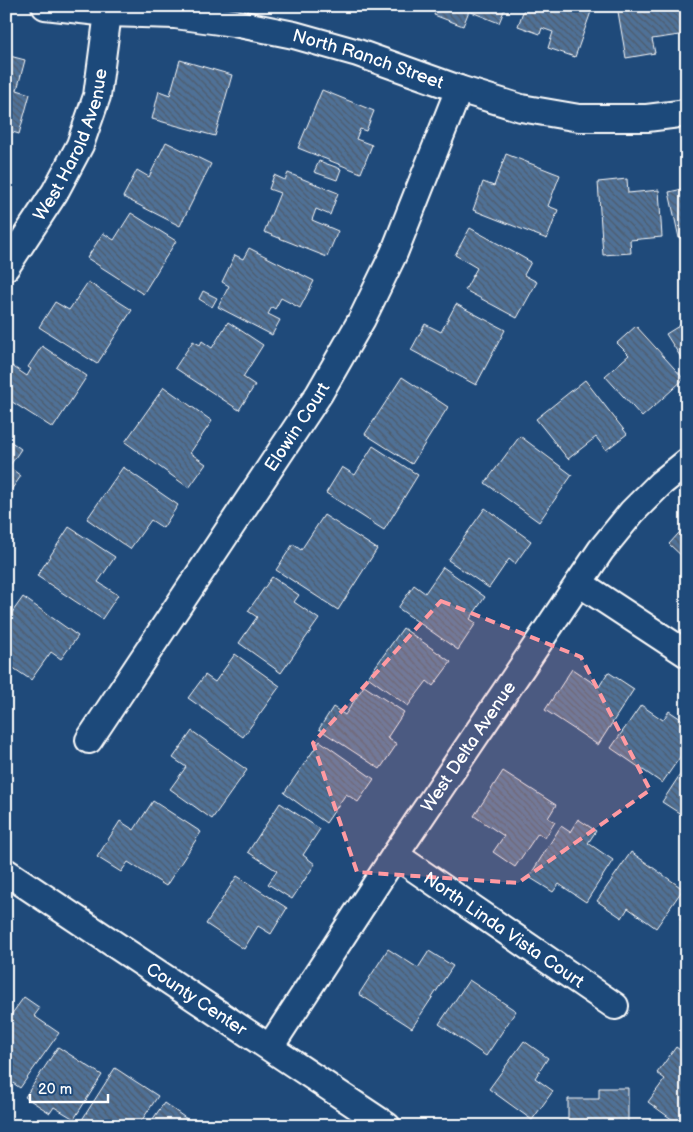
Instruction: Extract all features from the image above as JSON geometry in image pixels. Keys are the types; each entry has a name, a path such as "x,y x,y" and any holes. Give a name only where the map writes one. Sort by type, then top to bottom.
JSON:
{"street":[{"name":"North Ranch Street","path":"45,6 108,13 185,17 234,23 294,35 358,53 459,89 521,108 579,118 647,118 687,113"},
{"name":"West Harold Avenue","path":"6,267 55,192 80,144 97,96 108,13"},
{"name":"Elowin Court","path":"89,740 320,394 362,319 394,253 459,89"},
{"name":"West Delta Avenue","path":"270,1048 395,854 602,550 632,512 661,483 687,462"},
{"path":"579,583 687,654"},
{"name":"North Linda Vista Court","path":"395,854 615,1006"},
{"name":"County Center","path":"6,872 387,1126"}],"highlighted area":[{"path":"441,601 581,657 650,790 518,883 357,872 313,743"}],"building":[{"path":"437,6 506,6 499,23 469,11 463,26 434,15"},
{"path":"525,6 593,6 575,57 548,48 553,32 542,28 540,34 518,26"},
{"path":"617,6 681,6 686,34 652,39 655,53 626,58"},
{"path":"6,55 25,60 17,90 30,94 19,134 6,130"},
{"path":"180,60 232,75 215,136 152,119 159,91 170,95"},
{"path":"322,90 374,111 366,131 360,129 356,139 372,145 361,173 298,148"},
{"path":"166,142 211,164 180,226 123,197 137,170 149,177"},
{"path":"506,154 560,175 548,206 558,210 547,239 473,210 483,182 494,186"},
{"path":"319,161 341,169 337,180 314,172"},
{"path":"288,173 338,193 330,215 316,209 312,220 338,231 327,257 264,232 280,193 269,189 274,175 285,180"},
{"path":"627,179 628,193 659,190 662,237 630,240 631,253 603,255 598,182"},
{"path":"687,188 687,236 679,238 669,192"},
{"path":"131,213 176,241 143,294 87,258 103,233 114,240"},
{"path":"470,228 531,262 524,275 537,282 517,318 465,290 477,268 455,255"},
{"path":"249,248 314,281 300,308 281,298 275,309 272,307 268,314 280,320 272,335 218,307 229,286 222,282 235,255 243,259"},
{"path":"88,282 132,310 97,364 39,327 55,302 69,310"},
{"path":"203,291 217,298 212,307 199,299"},
{"path":"456,304 505,330 476,385 411,350 425,324 441,332"},
{"path":"687,321 687,367 666,334"},
{"path":"228,322 263,345 243,377 255,385 239,410 175,368 193,341 200,345 202,341 212,348"},
{"path":"636,326 684,379 642,417 605,376 629,355 617,343"},
{"path":"42,346 87,376 53,428 6,398 6,376 12,366 27,376 31,369 28,367"},
{"path":"402,377 448,407 412,464 365,434"},
{"path":"585,380 627,434 606,450 596,437 568,459 536,419"},
{"path":"164,387 212,421 190,453 206,464 189,488 125,442"},
{"path":"520,436 572,475 539,522 485,483"},
{"path":"6,438 21,449 9,467 21,476 6,497"},
{"path":"373,446 418,475 384,530 326,493 342,467 355,475"},
{"path":"123,467 178,505 163,528 151,520 130,549 87,519"},
{"path":"485,508 531,541 515,564 509,559 489,588 448,560"},
{"path":"324,515 377,549 338,610 276,570 293,544 301,550"},
{"path":"687,524 687,561 669,544"},
{"path":"69,527 115,557 98,582 118,595 102,619 37,576"},
{"path":"687,566 687,580 680,573"},
{"path":"443,567 485,597 470,619 476,623 458,650 398,608 414,585 425,593"},
{"path":"272,577 299,595 294,602 319,619 281,673 239,643 257,617 248,611"},
{"path":"23,597 78,636 61,659 51,652 31,680 6,663 6,621"},
{"path":"403,628 451,662 433,686 427,681 408,706 368,677"},
{"path":"235,654 280,686 243,737 188,698 205,675 215,682"},
{"path":"572,669 599,687 608,672 634,689 598,745 545,710"},
{"path":"364,686 404,712 387,738 397,744 380,769 319,729 333,707 345,715"},
{"path":"641,705 663,720 669,711 687,723 687,747 662,783 611,748"},
{"path":"192,731 247,770 212,819 170,789 186,767 173,758"},
{"path":"320,741 374,779 358,802 346,794 326,823 284,793"},
{"path":"687,764 687,818 662,802"},
{"path":"503,771 556,805 548,818 555,822 545,838 538,833 515,867 493,852 504,836 474,816"},
{"path":"153,801 201,832 166,886 128,862 121,872 97,857 120,821 134,830"},
{"path":"280,803 320,829 303,855 315,864 292,899 268,884 277,871 248,852"},
{"path":"578,819 596,831 588,843 613,860 586,902 559,884 553,892 529,877 561,826 570,832"},
{"path":"631,852 683,889 656,928 628,908 622,918 597,901"},
{"path":"237,876 287,908 271,934 258,926 244,949 206,924"},
{"path":"687,915 687,932 680,918"},
{"path":"687,948 687,965 681,951"},
{"path":"388,949 418,968 429,951 453,966 412,1028 359,994"},
{"path":"469,980 516,1011 486,1056 439,1024"},
{"path":"24,997 40,1008 34,1016 59,1033 20,1088 6,1078 6,1022"},
{"path":"524,1041 548,1058 535,1078 553,1091 532,1120 489,1089"},
{"path":"58,1047 102,1075 74,1119 54,1107 50,1113 25,1097"},
{"path":"676,1047 687,1055 687,1126 681,1126 648,1102 665,1079 657,1073"},
{"path":"115,1068 158,1096 138,1126 78,1126"},
{"path":"599,1088 628,1088 628,1126 568,1126 568,1099 599,1099"},
{"path":"164,1103 197,1126 148,1126"}]}
